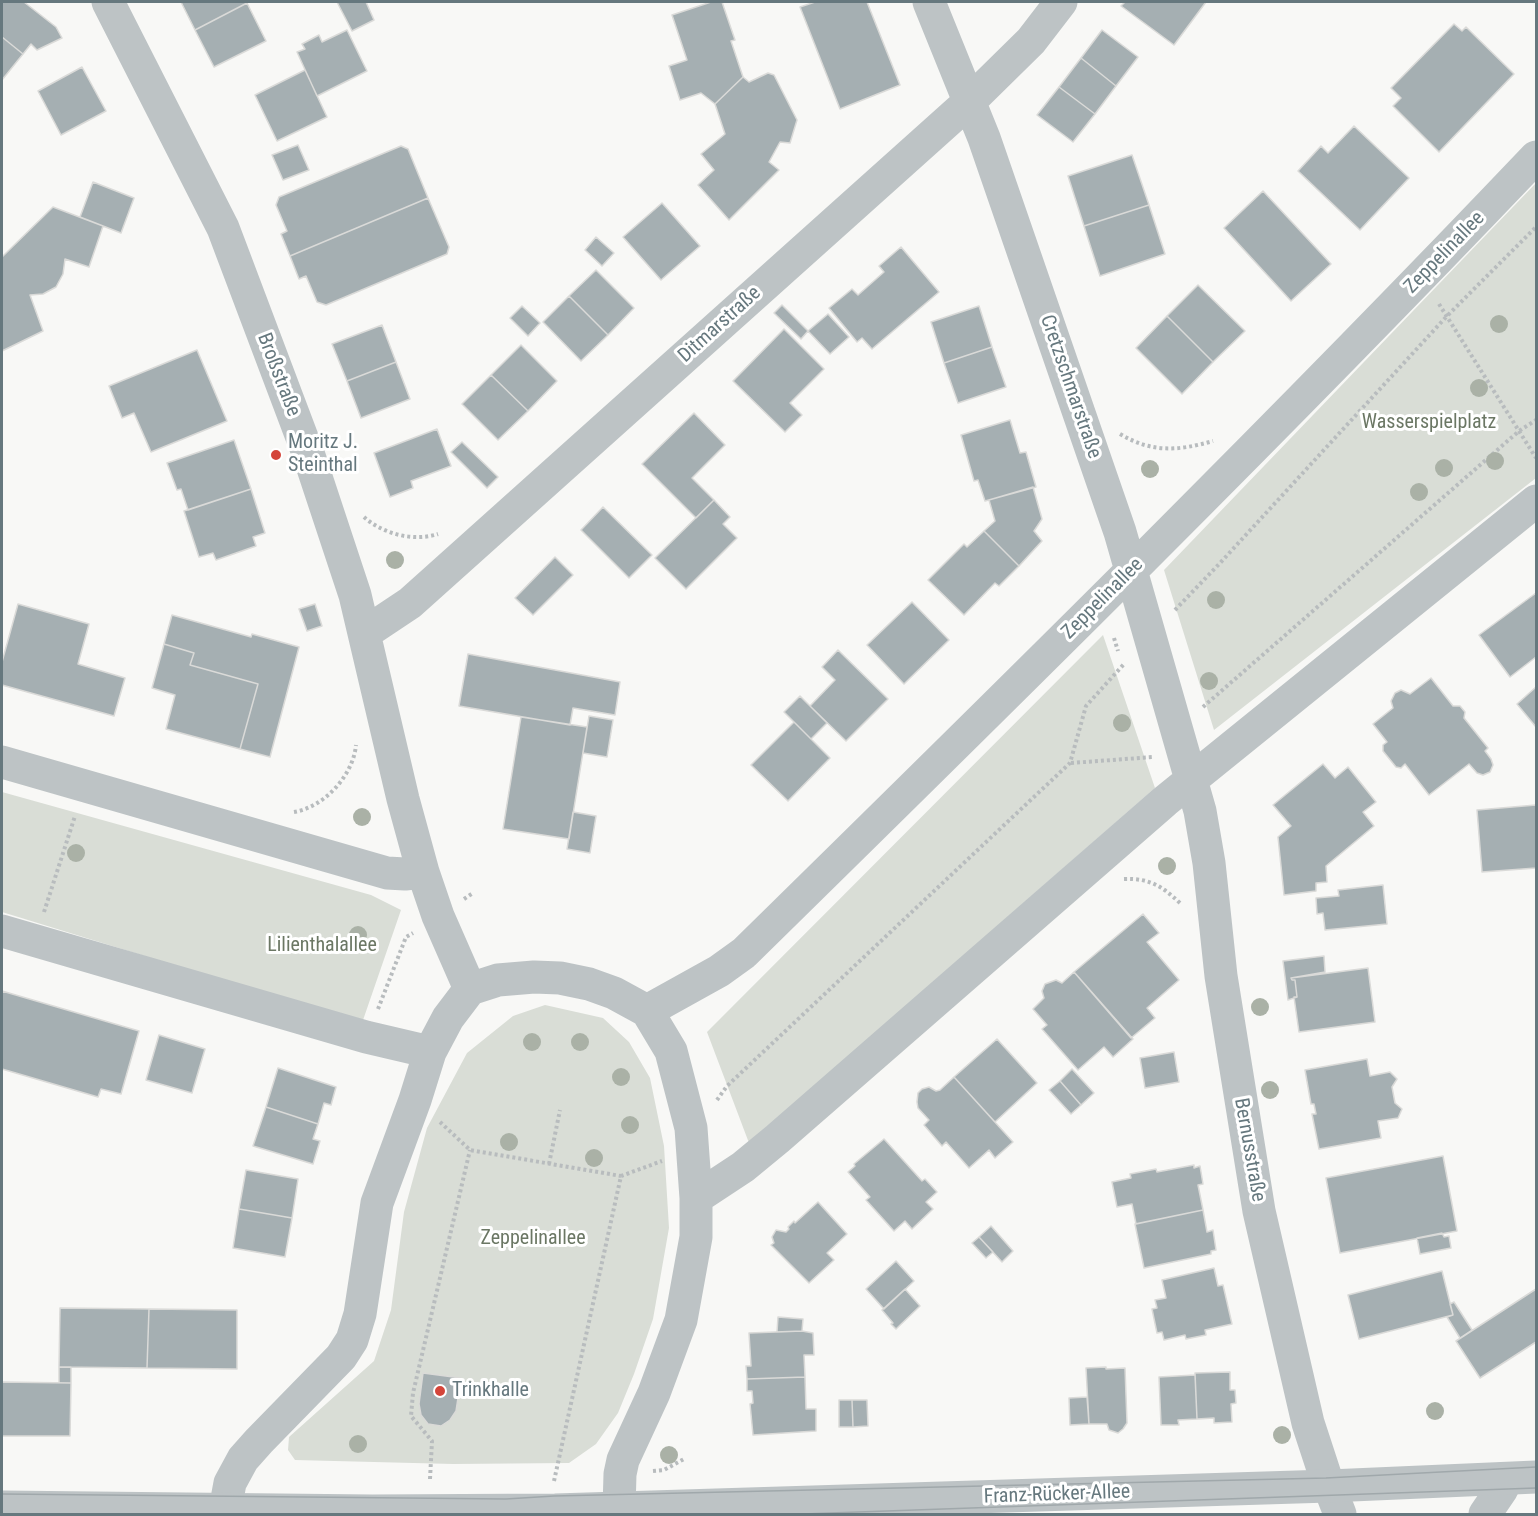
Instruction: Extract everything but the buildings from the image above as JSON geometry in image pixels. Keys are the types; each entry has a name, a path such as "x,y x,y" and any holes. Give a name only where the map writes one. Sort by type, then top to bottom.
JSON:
{"street":[{"name":"Broßstraße","path":"108,2 223,228 309,456 355,595 403,799 423,872"},
{"name":"Cretzschmarstraße","path":"929,2 970,101 1112,509 1191,780"},
{"name":"Ditmarstraße","path":"365,633 410,603 970,101 1031,41 1061,2"},
{"name":"Zeppelinallee","path":"647,1011 719,971 744,953 1099,604 1418,282 1536,157"},
{"path":"696,1198 743,1167 777,1139 1191,780 1536,501"},
{"path":"2,762 387,873 423,872 438,916 470,989"},
{"name":"Bernusstraße","path":"1191,780 1200,811 1209,863 1221,976 1259,1211 1308,1423 1334,1501"},
{"path":"2,931 366,1037 429,1052"},
{"path":"225,1510 230,1483 243,1459 341,1357 352,1340 360,1314 377,1203 415,1100 429,1052 448,1018 470,989 498,980 534,976 560,978 597,987 614,993 647,1011 670,1051 691,1128 696,1237 681,1320 654,1393 623,1460 620,1474 619,1509"},
{"name":"Franz-Rücker-Allee","path":"2,1507 152,1512 225,1510 491,1513 619,1509 1334,1501 1502,1479 1536,1478"},
{"path":"1485,1515 1502,1489 1502,1479"}],"path":[{"path":"1168,617 1229,554 1447,316 1536,227"},
{"path":"1436,301 1536,458"},
{"path":"1200,710 1519,431 1536,420"},
{"path":"1113,427 1120,435 1143,446 1168,449 1190,448 1218,440"},
{"path":"362,515 374,526 392,533 414,537 434,535 445,531"},
{"path":"711,1107 727,1086 1070,763 1086,706 1128,660"},
{"path":"292,813 304,810 324,799 345,777 356,752 356,740"},
{"path":"1070,763 1155,756 1160,751"},
{"path":"44,913 76,813"},
{"path":"1118,879 1140,878 1157,884 1179,901 1186,911"},
{"path":"366,1037 406,937 473,893"},
{"path":"549,1164 560,1110"},
{"path":"434,1115 471,1150 621,1176 664,1160"},
{"path":"431,1476 432,1441 411,1416 413,1393 471,1150"},
{"path":"555,1510 554,1477 621,1176"}],"green space":[{"name":"Wasserspielplatz","path":"1536,183 1536,478 1214,730 1164,570"},
{"path":"1103,635 1155,788 749,1143 707,1032"},
{"name":"Lilienthalallee","path":"2,792 371,895 401,910 362,1023 2,912"},
{"name":"Zeppelinallee","path":"545,1005 603,1018 629,1042 650,1078 664,1146 669,1228 653,1319 618,1413 596,1444 569,1463 453,1464 295,1460 288,1450 289,1437 374,1361 391,1310 404,1212 427,1128 467,1053 513,1016"}],"tram line":[{"path":"2,1494 506,1499 1326,1478 1536,1467"},
{"path":"802,1514 1536,1488"}],"place":[{"name":"Moritz J. Steinthal","path":"276,455"},
{"name":"Trinkhalle","path":"440,1391"}]}
